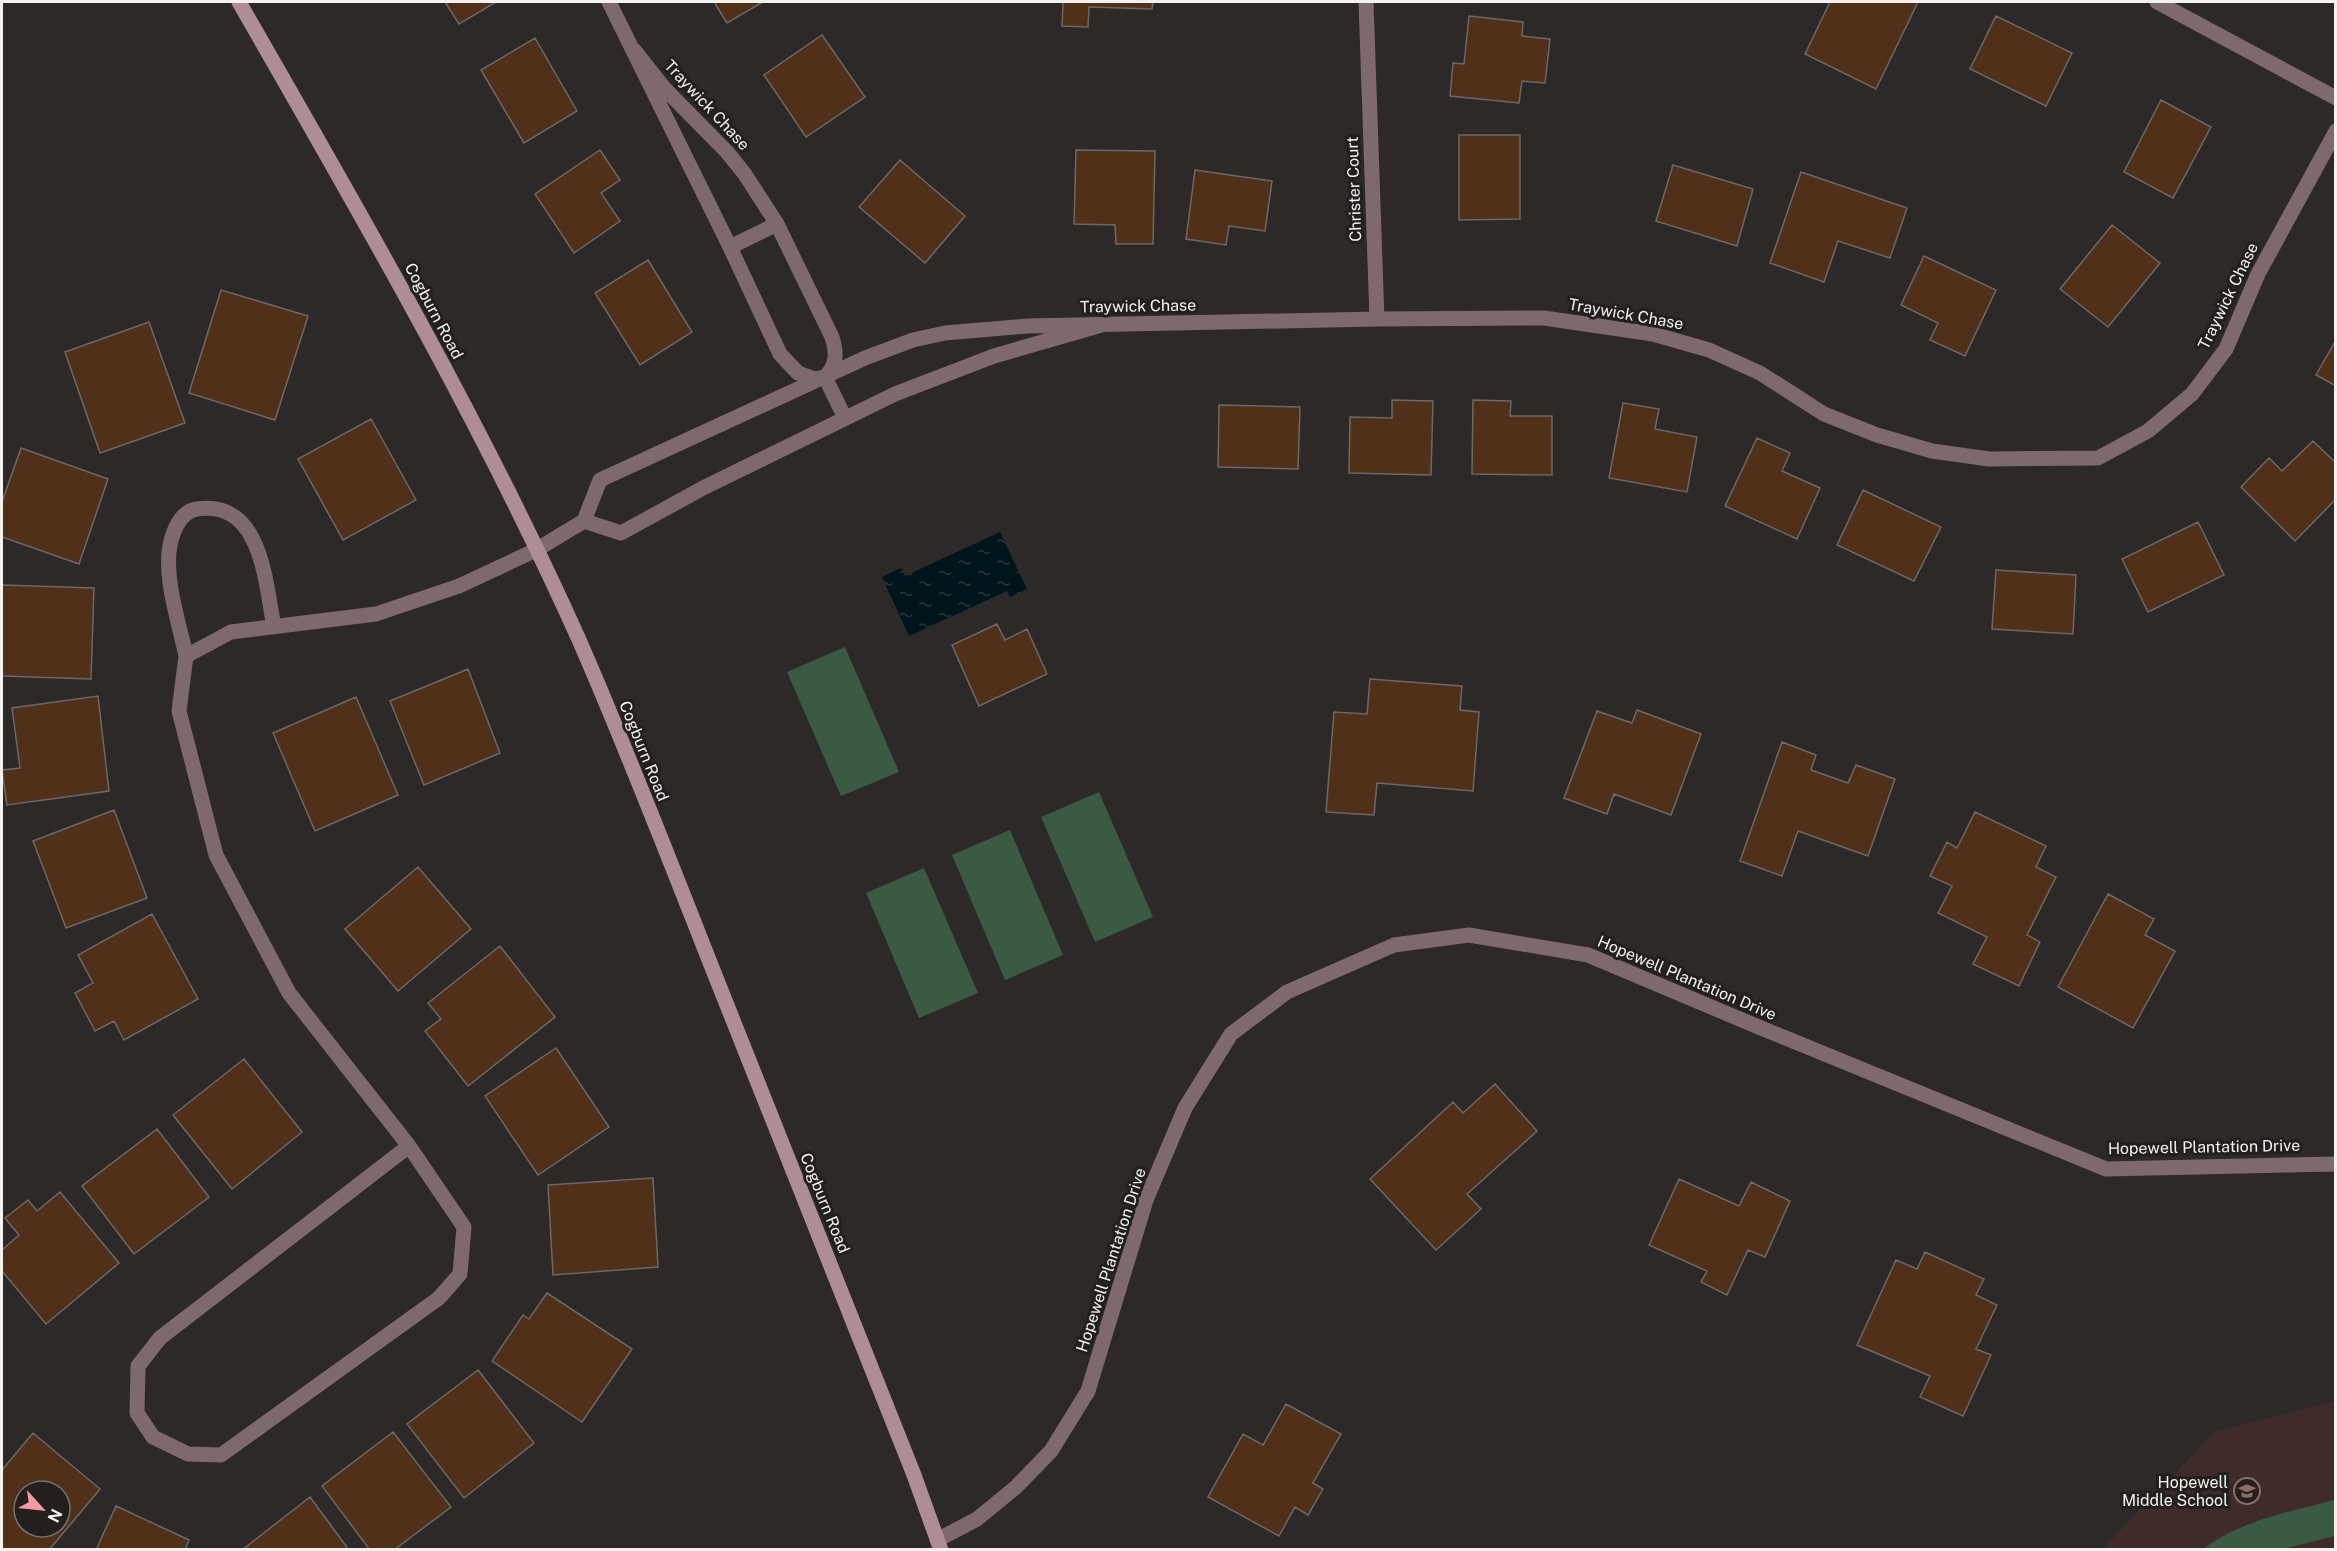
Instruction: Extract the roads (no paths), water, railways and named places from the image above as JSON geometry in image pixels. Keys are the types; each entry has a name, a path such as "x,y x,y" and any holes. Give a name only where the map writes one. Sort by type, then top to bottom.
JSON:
{"street":[{"name":"Cogburn Road","path":"239,2 396,277 499,471 580,642 914,1475 939,1544"},
{"name":"Traywick Chase","path":"609,2 780,354 798,373 815,379 825,377 834,365 836,357 832,337 777,224 744,172 664,88 634,50"},
{"name":"Christer Court","path":"1366,2 1377,319"},
{"path":"2157,2 2336,98"},
{"name":"Traywick Chase","path":"584,521 600,480 825,377 913,340 945,333 1027,326 1544,318 1653,334 1709,350 1750,368 1824,414 1888,438 1932,451 1989,459 2098,458 2148,431 2192,394 2226,349 2258,274 2336,131"},
{"path":"730,247 777,224"},
{"path":"186,656 231,632 376,614 459,586 536,549 584,521 621,533 702,488 895,394 994,356 1105,324"},
{"path":"825,377 845,418"},
{"path":"274,627 257,544 246,526 230,513 212,507 192,510 175,525 169,553 171,582 186,656 179,711 216,855 289,993 409,1146 464,1227 460,1274 439,1298 221,1455 188,1454 153,1437 137,1413 138,1366 160,1338 409,1146"},
{"name":"Hopewell Plantation Drive","path":"939,1544 977,1519 1016,1487 1051,1451 1088,1391 1146,1200 1185,1108 1231,1034 1287,992 1394,945 1469,935 1588,955 1771,1033 2106,1169 2336,1164"}],"water":[{"path":"1000,532 1027,589 1010,597 1007,591 909,636 882,577 901,568 905,576"}],"place":[{"name":"Hopewell Middle School","path":"2247,1491"}]}
